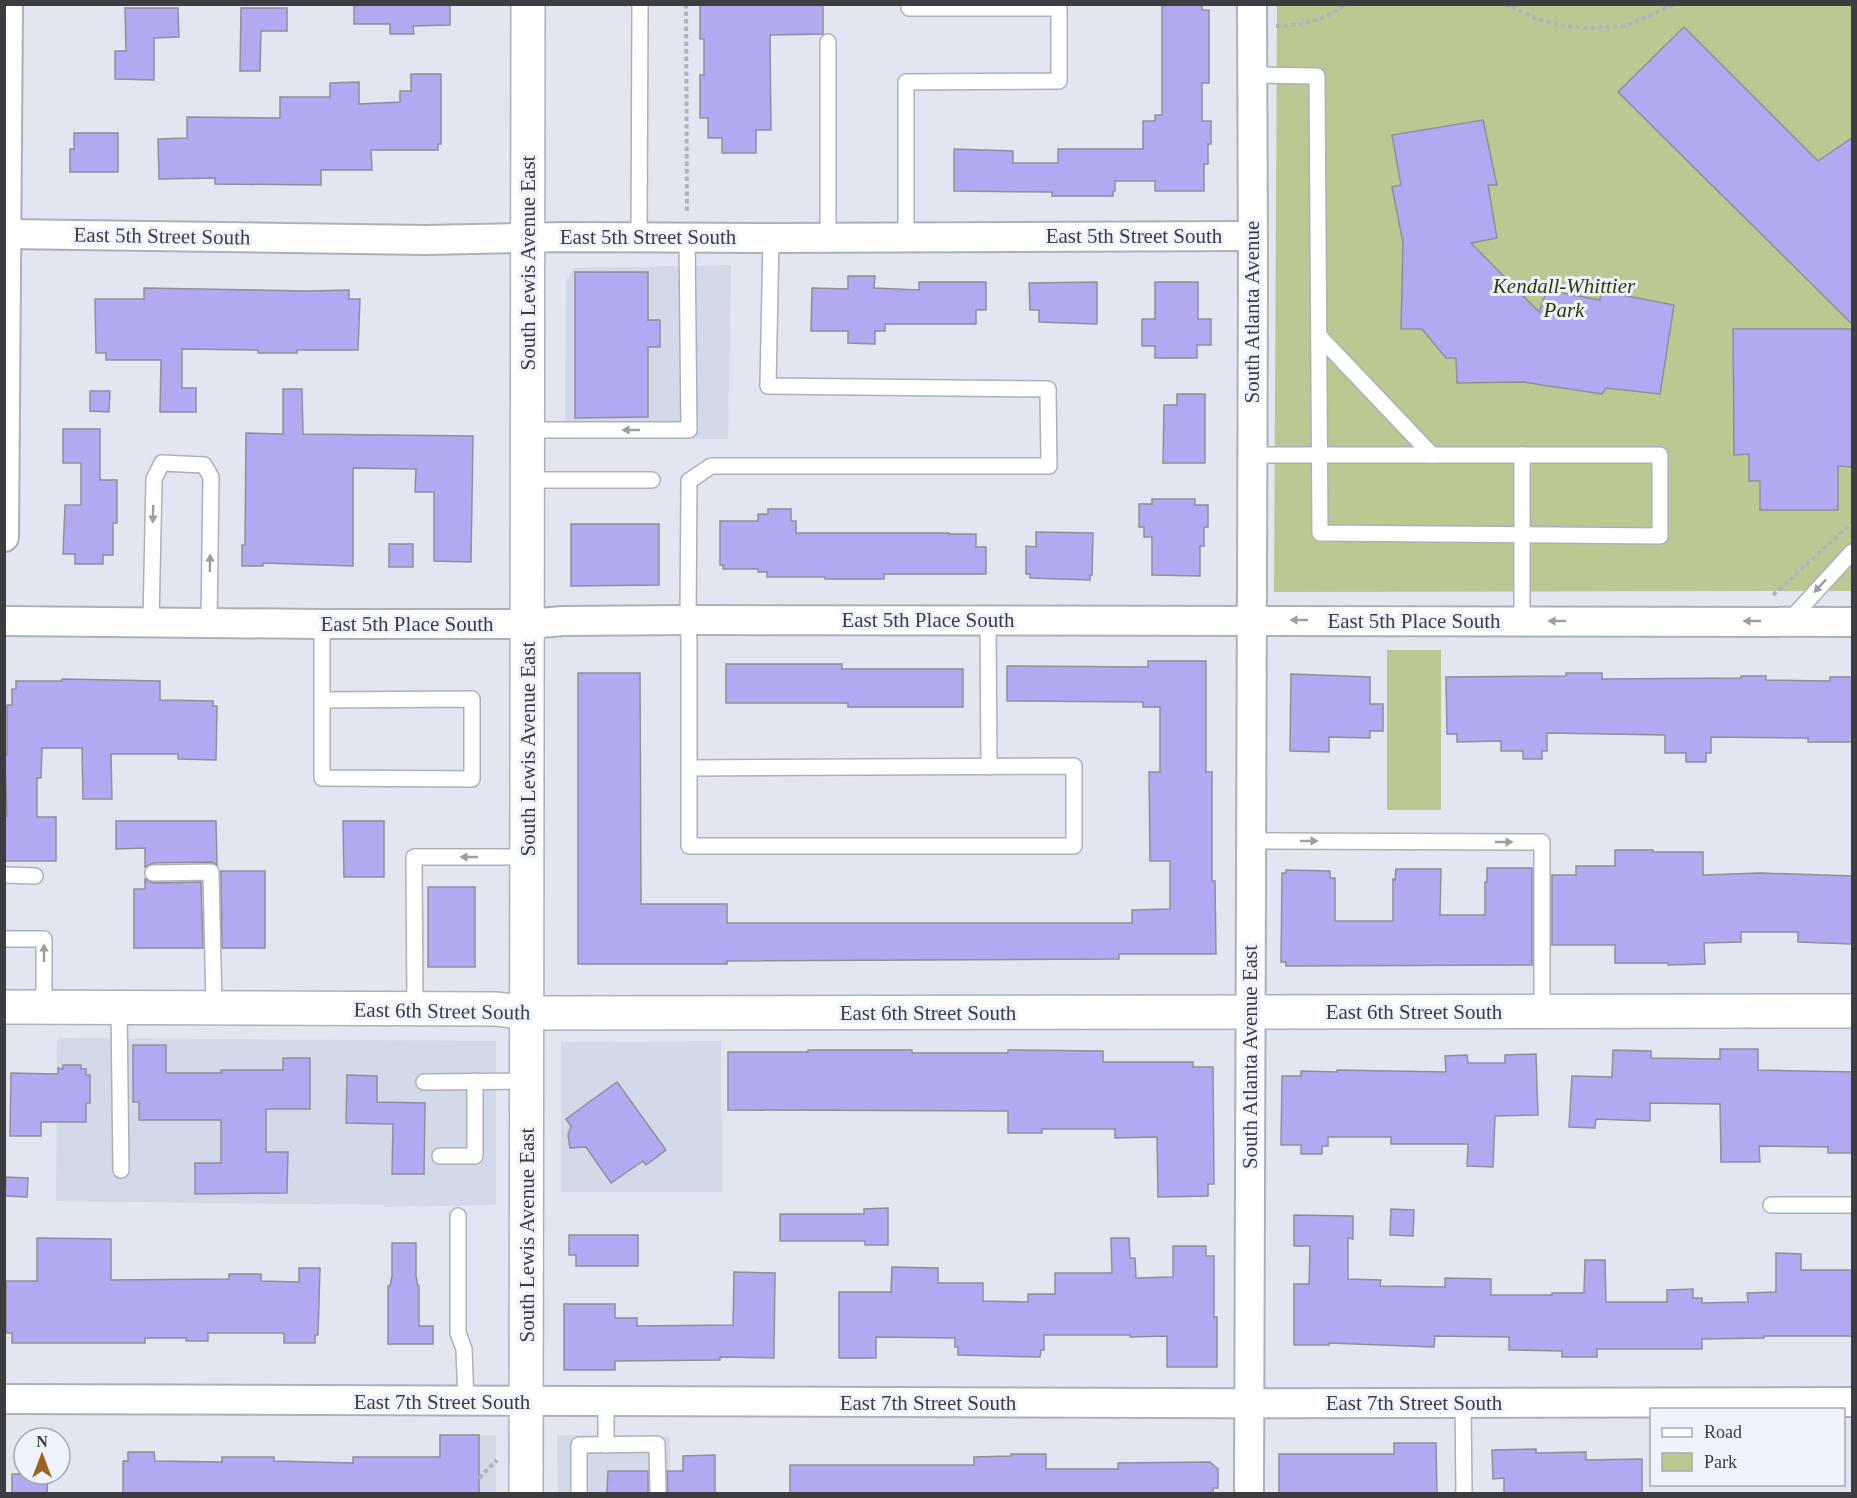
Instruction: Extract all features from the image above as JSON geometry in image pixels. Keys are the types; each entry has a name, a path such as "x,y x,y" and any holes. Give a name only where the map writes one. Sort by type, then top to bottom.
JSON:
{"street":[{"path":"4,537 8,4"},
{"name":"South Lewis Avenue East","path":"526,1494 528,4"},
{"name":"South Atlanta Avenue","path":"1251,620 1252,4"},
{"name":"East 5th Street South","path":"7,234 425,240 639,237 687,224 771,238 1252,236"},
{"name":"East 5th Place South","path":"4,621 322,624 528,624 563,621 688,620 1852,622"},
{"name":"South Atlanta Avenue East","path":"1249,1494 1251,620"},
{"name":"East 6th Street South","path":"4,1006 497,1009 527,1013 1852,1011"},
{"name":"East 7th Street South","path":"4,1399 466,1403 1852,1402"}],"lane":[{"path":"639,237 640,4"},
{"path":"906,237 906,82 1059,81 1059,9 909,9 909,4"},
{"path":"828,42 828,238"},
{"path":"1251,454 1321,454 1432,454 1660,455 1660,536 1320,533 1321,454 1317,76 1252,75"},
{"path":"528,430 689,430 687,224"},
{"path":"689,768 1074,766 1074,846 689,846 688,620 689,481 711,466 1049,466 1048,389 768,386 771,238"},
{"path":"1319,336 1432,454"},
{"path":"1522,455 1522,621"},
{"path":"151,622 154,479 162,463 204,465 211,477 209,622"},
{"path":"528,480 652,480"},
{"path":"1788,622 1852,552"},
{"path":"988,620 989,767"},
{"path":"322,624 322,778 472,779 472,699 323,700"},
{"path":"1251,841 1542,842 1542,1012"},
{"path":"415,1009 414,857 527,857"},
{"path":"153,873 211,872 214,1008"},
{"path":"4,875 35,876"},
{"path":"4,939 44,939 44,1007"},
{"path":"119,1008 121,1170"},
{"path":"440,1156 475,1156 475,1081"},
{"path":"424,1082 527,1081"},
{"path":"1771,1205 1852,1205"},
{"path":"458,1216 458,1333 464,1349 466,1403"},
{"path":"606,1403 606,1445"},
{"path":"1463,1403 1464,1494"},
{"path":"579,1494 579,1445 657,1444 658,1494"}],"path":[{"path":"686,4 687,224"},
{"path":"1273,26 1294,26 1317,20 1346,4"},
{"path":"1505,4 1535,18 1563,26 1594,28 1626,26 1675,4"},
{"path":"1773,595 1852,523"},
{"path":"479,1478 497,1460"}],"shaded area":[{"path":"731,265 728,439 565,438 566,281 574,268"},
{"path":"57,1038 496,1041 496,1205 384,1207 384,1205 56,1201"},
{"path":"721,1041 722,1192 561,1192 561,1042"},
{"path":"439,1435 496,1435 496,1493 439,1494"},
{"path":"557,1435 670,1437 670,1493 558,1493"}],"green space":[{"name":"Kendall-Whittier Park","path":"1277,5 1852,5 1852,591 1274,592"},
{"path":"1387,650 1441,650 1441,810 1387,810"}],"building":[{"path":"354,4 450,4 450,25 413,26 414,34 390,34 390,24 354,24"},
{"path":"700,4 823,4 823,34 770,35 771,130 756,130 756,153 722,153 722,138 708,138 708,118 700,118 700,75 704,75 704,39 700,39"},
{"path":"1162,4 1202,4 1202,10 1209,10 1209,83 1202,83 1202,121 1211,121 1211,144 1208,144 1208,164 1204,164 1204,191 1155,191 1155,181 1115,181 1113,196 1052,196 1052,192 954,191 954,149 1013,151 1013,163 1058,163 1058,149 1143,149 1143,121 1155,121 1155,115 1162,115"},
{"path":"125,8 178,8 179,37 154,38 154,80 115,79 115,51 126,51"},
{"path":"241,8 287,8 287,31 261,31 260,71 240,71"},
{"path":"1684,27 1818,161 1852,138 1852,324 1618,92"},
{"path":"411,74 441,74 441,144 438,144 438,150 371,150 372,170 321,170 321,185 215,184 215,178 159,179 158,139 187,138 187,117 280,118 280,97 330,97 330,83 359,82 359,104 400,102 400,91 411,91"},
{"path":"1483,120 1497,185 1488,185 1497,238 1471,243 1539,312 1547,290 1600,300 1601,291 1674,305 1660,394 1606,388 1602,394 1523,382 1457,383 1456,358 1446,358 1422,329 1401,329 1403,243 1392,187 1401,185 1392,135"},
{"path":"74,133 118,133 118,172 70,172 70,149 74,149"},
{"path":"575,272 648,272 648,320 660,320 660,347 648,347 648,417 575,418"},
{"path":"848,276 875,276 874,288 919,290 919,282 986,282 986,310 976,310 976,324 885,324 885,331 875,331 875,344 848,343 848,331 811,331 812,288 848,289"},
{"path":"1097,282 1097,324 1039,322 1039,310 1030,310 1029,283"},
{"path":"1155,282 1198,282 1198,319 1211,319 1211,345 1197,345 1197,358 1155,358 1155,346 1142,346 1142,319 1155,319"},
{"path":"144,288 349,290 349,299 360,299 358,350 297,350 297,353 258,353 258,350 182,349 182,388 196,388 196,412 160,412 161,360 106,360 106,353 96,353 95,299 144,299"},
{"path":"1733,329 1852,329 1852,467 1838,466 1838,510 1760,510 1760,481 1749,481 1749,454 1734,455"},
{"path":"283,389 302,389 303,434 473,436 471,562 434,561 434,492 415,492 416,469 353,468 353,566 263,563 263,566 242,566 242,545 245,545 246,433 283,434"},
{"path":"90,391 110,391 109,412 90,411"},
{"path":"1177,394 1205,394 1205,463 1163,463 1164,405 1177,405"},
{"path":"63,429 100,429 100,480 117,480 117,523 113,523 113,555 103,555 103,564 75,564 75,554 63,554 65,505 81,505 81,463 63,463"},
{"path":"1152,499 1195,499 1195,505 1208,505 1208,527 1204,527 1204,546 1200,546 1200,576 1152,575 1152,537 1144,537 1144,527 1139,527 1139,504 1152,504"},
{"path":"768,509 791,509 791,521 796,521 796,533 976,534 976,547 986,547 986,574 884,574 884,579 825,579 825,577 767,577 767,572 758,572 758,569 723,569 723,565 720,565 720,521 758,521 758,514 768,514"},
{"path":"571,524 659,524 659,585 571,586"},
{"path":"1036,532 1093,533 1090,580 1030,578 1030,574 1026,574 1026,546 1036,547"},
{"path":"389,544 413,544 413,567 389,567"},
{"path":"1148,661 1206,661 1206,772 1212,772 1212,881 1215,881 1216,954 1119,954 1119,959 578,964 578,673 640,673 641,904 727,904 727,923 1132,923 1132,910 1170,909 1170,861 1150,861 1149,772 1160,772 1160,707 1143,707 1143,702 1007,701 1007,666 1148,667"},
{"path":"726,664 842,664 842,669 963,669 963,707 848,707 848,703 726,703"},
{"path":"1566,673 1602,673 1602,679 1766,676 1766,680 1830,681 1830,677 1852,677 1852,742 1808,742 1808,738 1711,737 1711,753 1706,753 1706,762 1686,762 1686,753 1665,753 1665,735 1547,733 1547,751 1542,751 1542,759 1523,759 1523,751 1501,751 1501,741 1457,742 1457,734 1447,734 1446,677 1566,676"},
{"path":"1291,674 1370,677 1370,704 1383,704 1383,731 1370,731 1370,738 1329,737 1329,752 1290,751"},
{"path":"62,679 160,681 160,700 213,701 213,706 217,706 216,760 178,759 178,754 111,754 112,799 83,799 82,748 42,748 41,778 37,778 37,817 56,817 56,861 4,861 4,816 7,816 5,755 7,755 7,705 12,705 12,689 16,689 16,681 62,681"},
{"path":"116,821 216,821 217,865 211,862 153,863 145,867 145,848 116,849"},
{"path":"343,821 384,821 384,877 344,877"},
{"path":"1615,850 1703,852 1703,875 1760,873 1852,876 1852,944 1798,942 1798,932 1741,932 1741,942 1704,943 1705,964 1668,965 1668,963 1615,963 1615,945 1552,945 1552,875 1576,875 1576,866 1615,866"},
{"path":"1487,868 1532,868 1532,965 1286,966 1286,962 1281,962 1282,873 1286,873 1286,870 1330,871 1330,878 1335,878 1335,921 1393,921 1393,879 1395,880 1396,869 1441,869 1440,915 1485,915"},
{"path":"221,871 265,871 265,948 222,948"},
{"path":"145,879 153,883 201,882 203,948 134,948 134,889 145,889"},
{"path":"428,887 475,887 475,967 428,967"},
{"path":"133,1045 166,1045 166,1073 283,1070 283,1058 310,1058 310,1109 266,1109 266,1152 288,1152 287,1193 195,1194 195,1163 221,1163 221,1120 139,1120 139,1102 133,1102"},
{"path":"1720,1049 1758,1049 1758,1070 1852,1072 1852,1153 1828,1153 1828,1147 1759,1146 1760,1162 1721,1162 1720,1104 1650,1103 1650,1121 1596,1119 1595,1128 1569,1127 1572,1076 1612,1077 1613,1050 1651,1051 1651,1058 1720,1059"},
{"path":"808,1050 912,1050 912,1053 1008,1053 1008,1050 1103,1051 1103,1062 1193,1062 1193,1067 1213,1067 1214,1184 1208,1184 1208,1196 1158,1197 1157,1137 1115,1138 1115,1129 1042,1129 1042,1133 1008,1133 1008,1111 728,1110 728,1052 808,1052"},
{"path":"1536,1054 1538,1115 1495,1116 1493,1167 1467,1166 1468,1144 1391,1144 1391,1137 1328,1137 1328,1146 1322,1146 1322,1154 1301,1154 1301,1145 1281,1145 1282,1076 1301,1076 1301,1071 1337,1072 1337,1070 1446,1072 1445,1056 1467,1055 1468,1063 1505,1063 1505,1055"},
{"path":"63,1065 81,1065 81,1069 86,1069 86,1075 90,1075 90,1103 86,1103 86,1122 41,1122 41,1136 10,1136 11,1073 58,1074 58,1068 63,1069"},
{"path":"347,1075 377,1076 377,1102 425,1103 424,1174 392,1174 393,1124 346,1123"},
{"path":"617,1082 666,1150 646,1165 643,1161 611,1183 586,1147 570,1148 568,1135 571,1126 566,1119"},
{"path":"6,1177 28,1178 27,1197 5,1196"},
{"path":"888,1208 888,1245 865,1245 865,1241 780,1241 780,1214 864,1214 864,1209"},
{"path":"1391,1209 1414,1210 1413,1236 1390,1235"},
{"path":"1294,1215 1353,1216 1353,1239 1348,1238 1348,1279 1381,1280 1380,1286 1445,1287 1445,1278 1491,1279 1491,1295 1584,1293 1585,1260 1605,1260 1606,1302 1667,1302 1667,1290 1693,1289 1693,1298 1702,1298 1702,1303 1748,1302 1747,1293 1776,1292 1776,1253 1801,1254 1801,1270 1852,1270 1852,1336 1702,1339 1702,1349 1597,1349 1597,1357 1562,1357 1562,1351 1509,1350 1509,1337 1435,1336 1434,1347 1329,1343 1329,1345 1294,1345 1294,1284 1309,1284 1310,1246 1294,1246"},
{"path":"569,1235 638,1235 638,1266 576,1266 576,1255 569,1255"},
{"path":"37,1238 111,1239 111,1280 229,1279 229,1274 261,1274 261,1281 299,1282 299,1268 320,1268 318,1335 315,1335 315,1343 284,1343 282,1333 208,1333 208,1341 186,1341 186,1338 145,1338 145,1343 12,1343 12,1333 6,1333 6,1281 37,1281"},
{"path":"1111,1238 1129,1238 1130,1258 1135,1258 1136,1278 1173,1277 1173,1246 1206,1246 1206,1256 1214,1256 1217,1367 1167,1367 1167,1336 1130,1337 1130,1335 1044,1335 1044,1350 1041,1350 1040,1357 958,1355 955,1338 876,1337 876,1358 839,1358 839,1292 891,1292 892,1267 938,1268 938,1283 983,1283 983,1301 1028,1302 1028,1294 1055,1294 1055,1273 1112,1273"},
{"path":"392,1243 416,1243 419,1326 433,1326 433,1344 388,1344 388,1286 390,1286 392,1276"},
{"path":"734,1272 775,1273 774,1358 720,1357 720,1360 615,1361 615,1370 564,1370 564,1304 615,1304 615,1318 637,1318 637,1326 733,1325"},
{"path":"440,1435 479,1435 479,1494 123,1494 123,1461 128,1461 128,1452 154,1452 155,1461 222,1462 222,1457 274,1457 274,1461 353,1463 353,1457 440,1457"},
{"path":"1394,1443 1436,1443 1437,1494 1279,1494 1279,1454 1394,1454"},
{"path":"1536,1449 1536,1453 1586,1452 1586,1460 1642,1459 1642,1494 1504,1494 1504,1478 1493,1479 1492,1450"},
{"path":"1011,1454 1046,1454 1046,1469 1118,1469 1118,1463 1210,1462 1218,1469 1218,1488 1213,1488 1213,1494 790,1494 790,1465 974,1465 974,1457 1011,1456"},
{"path":"715,1455 715,1494 668,1494 667,1471 683,1471 683,1456"},
{"path":"608,1471 648,1471 648,1494 607,1494"},
{"path":"12,1486 47,1486 47,1494 12,1494"}]}
